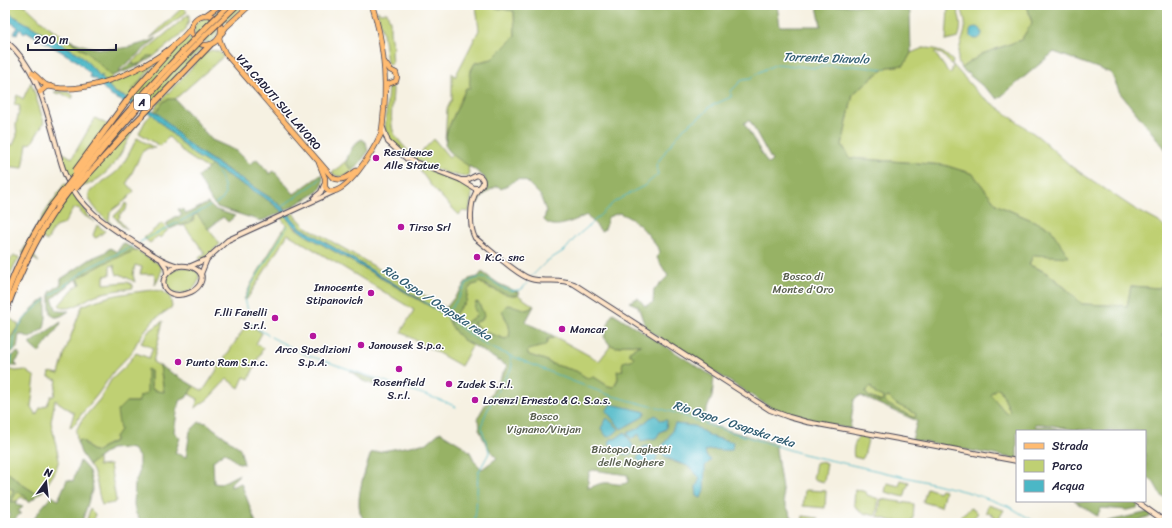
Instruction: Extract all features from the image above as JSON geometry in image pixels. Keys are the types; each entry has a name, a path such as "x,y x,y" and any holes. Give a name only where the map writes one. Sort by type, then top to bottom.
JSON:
{"highway":[{"name":"A","path":"5,299 21,259 35,231 50,208 138,99 184,49 229,5"},
{"name":"A","path":"5,314 21,273 36,241 57,207 88,167 165,76 237,5"},
{"path":"57,207 147,112 175,80 210,45"},
{"path":"50,208 81,162 134,91 173,47"}],"main road":[{"path":"32,73 44,84 67,88 91,85 111,80 138,69 173,47 187,34 196,19 215,10 220,5"},
{"path":"192,26 191,33 195,40 204,45 210,45 216,42 226,27 250,5"},
{"path":"5,40 16,50 32,73 40,92 67,177 76,194 88,209 102,222 168,263 180,266 191,266 207,259 228,240 343,187 353,178 378,140 383,128 385,62 381,38 372,5"},
{"path":"205,15 214,17 218,22 221,30 220,36"},
{"name":"VIA CADUTI SUL LAVORO","path":"220,36 221,44 225,53"},
{"name":"VIA CADUTI SUL LAVORO","path":"210,45 217,47 225,53 335,179"},
{"path":"385,62 390,70 395,71 397,77 394,82 390,83 385,91"},
{"path":"385,73 390,70"},
{"path":"385,79 390,83"},
{"path":"40,92 46,87 50,86"},
{"path":"383,128 388,142 407,159 462,180 476,188 480,187"},
{"path":"378,140 388,142"},
{"name":"VIA CADUTI SUL LAVORO","path":"320,163 324,173 324,183"},
{"path":"311,201 321,192 324,183 328,178 343,179 349,176 362,164"},
{"path":"462,180 471,178 475,175 481,177 483,182 474,196"},
{"path":"471,178 474,196 471,220 472,233 475,238 523,276 533,280 562,280 574,284 770,410 807,422 1016,461"},
{"path":"334,191 339,184 335,179"},
{"path":"324,183 326,189 334,191"},
{"path":"161,259 166,267 167,273"},
{"path":"180,266 167,273 163,281 164,287 171,294 177,296 197,289 207,259"},
{"path":"191,266 197,269 201,274"},
{"path":"1137,502 1167,523"}],"green space":[{"path":"5,5 25,5 47,26 100,63 112,76 111,81 141,70 158,60 132,90 177,46 189,37 193,43 202,48 147,107 114,92 81,55 5,11"},
{"path":"224,5 246,5 224,25 218,17 213,14"},
{"path":"476,5 494,5 495,8 514,11 515,37 492,59 475,63 471,70 470,88 466,88 447,131 445,141 447,109 452,99 452,73 455,77 479,30"},
{"name":"Bosco di Monte d'Oro","path":"494,5 777,5 780,26 821,26 817,6 907,5 910,13 911,53 904,65 888,67 873,77 853,94 842,145 850,158 944,165 973,174 997,205 1050,228 1069,257 1033,255 1029,265 1051,276 1082,304 1127,306 1131,286 1159,288 1167,277 1167,336 1163,334 1162,336 1167,340 1167,497 1162,497 1153,481 1146,478 1146,430 1077,430 1035,424 1035,427 1047,426 1061,430 1016,430 1016,459 912,440 917,421 861,396 854,400 850,429 798,417 777,410 646,329 638,306 629,302 638,298 645,306 653,303 654,289 668,276 657,258 660,251 647,233 638,224 619,213 608,217 605,229 601,231 587,215 564,224 553,225 544,220 546,211 540,195 527,182 518,179 501,189 498,186 491,189 477,204 475,204 478,194 485,186 485,178 453,155 445,145 447,131 466,88 470,88 470,75 475,63 492,59 515,36 514,11 495,8","holes":["750,121 772,161 768,164 744,123","871,386 875,394 883,397 882,402 869,397 865,392","997,388 1000,389 1010,411 1007,414 990,394","889,397 896,404 916,414 915,418 885,403 885,398"]},
{"path":"947,5 955,5 961,25 958,38 946,41 948,9"},
{"path":"959,5 1027,5 1032,23 1021,40 982,54 961,68 958,54 964,34 965,22"},
{"path":"1027,5 1167,5 1167,151 1120,93 1111,73 1054,52 998,99 961,68 982,54 1021,40 1032,23"},
{"path":"183,7 187,12 150,38"},
{"path":"377,11 381,13 387,12 390,20 390,36 394,47 391,52 392,63 390,65 387,63 383,33"},
{"path":"189,14 189,20 185,31 153,57 145,59 143,63 134,65 132,62"},
{"path":"206,18 215,21 218,30 215,39 206,42 197,39 194,30 197,21"},
{"path":"157,38 118,71 120,72 132,62 134,65 142,63 134,68 112,76 85,51 67,39 90,47 112,49 134,46"},
{"path":"923,48 936,49 946,55 953,61 952,65 942,54 934,52 949,73 951,73 953,65 979,94 1040,138 1072,167 1135,209 1159,222 1167,230 1167,262 1164,264 1167,274 1164,282 1159,288 1131,286 1127,306 1082,304 1051,276 1029,265 1033,255 1050,228 997,205 973,174 944,165 850,158 842,145 853,94 873,77 888,67 904,65 911,53"},
{"path":"212,50 219,52 224,56 175,99 164,101 156,112 154,111 157,105 205,53"},
{"path":"147,56 153,56 153,57 143,63"},
{"path":"31,82 44,122 32,143 27,144 23,168 5,166 5,144 13,145 17,136 16,125 20,106 14,105 17,95 23,99"},
{"path":"390,86 393,88 391,118 394,133 412,155 419,154 434,139 449,157 452,154 471,166 468,168 469,175 465,177 449,174 409,158 389,142 385,128 388,88"},
{"path":"54,92 68,92 73,95 73,98"},
{"path":"175,99 212,140 237,151 250,164 257,159 270,174 274,171 294,194 322,174 323,182 321,187 316,193 286,210 275,201 186,142 156,112 164,101"},
{"path":"152,114 193,154 212,165 208,169 185,154 169,137 160,146 139,133 146,120"},
{"path":"95,118 127,135 135,126 113,165 101,177 85,186 80,186 70,178 65,169 60,151 72,158"},
{"path":"137,138 155,148 148,148 142,152 127,183 134,191 127,199 110,212 109,220 113,226 94,207 89,198 89,194 93,189 119,169 128,156"},
{"path":"362,139 366,142 368,152 355,169 350,168 346,163 348,156 351,149"},
{"path":"347,160 346,164 350,168 355,169 344,176 338,176 332,173"},
{"path":"212,165 268,200 283,212 261,221 217,207 212,202 198,177"},
{"path":"416,165 466,184 472,189 469,212 462,211 459,215 432,187"},
{"path":"65,183 87,215 95,222 80,213 81,211 78,208 73,209 64,224 55,227 47,241 42,238 33,255 39,262 22,252 44,214"},
{"path":"126,203 126,210 119,215 120,217 118,219 127,229 122,226 114,216 124,207 123,206"},
{"path":"208,203 214,209 235,216 228,222 223,217 208,229 197,214 193,216 194,220 182,226 179,225 170,229 166,224 176,216 182,215 178,209 184,210 186,214"},
{"path":"293,213 305,226 446,308 454,330 468,343 473,345 461,366 401,332 414,310 288,234 247,299 244,300 251,284 286,225 281,218 286,216 295,228 304,234 433,308 300,227 289,215"},
{"path":"197,214 220,244 201,261 199,258 205,253 184,225 194,220 193,216"},
{"path":"162,223 168,230 160,238 158,236 150,243 144,238"},
{"path":"97,225 105,231 95,238 93,235"},
{"path":"123,243 136,250 107,262 78,278 81,284 79,284 76,279 52,299 58,311 69,311 57,317 53,316 50,309 50,292 61,284 61,279 110,248 117,252"},
{"path":"136,250 159,264 161,269 155,285 156,277 153,274 140,274 142,267 135,265 133,275 135,282 120,274 117,275 114,265 110,266 110,275 104,276 104,284 127,282 133,285 133,288 96,295 72,307 62,308 59,305 75,287 81,284 78,278 107,262"},
{"path":"14,256 20,257 5,286 9,262"},
{"path":"178,268 190,268 197,272 199,277 197,284 192,290 184,293 175,293 165,287 165,278"},
{"name":"Bosco Vignano/Vinjan","path":"482,272 499,284 520,293 518,295 508,295 479,282 472,285 468,290 466,302 454,316 462,324 472,319 477,315 474,308 476,302 479,303 484,315 482,320 473,323 485,332 505,339 509,337 510,329 502,310 507,305 527,310 534,306 526,321 529,324 552,335 554,338 547,339 548,342 544,346 528,350 527,352 529,355 576,371 587,378 594,377 608,386 614,387 618,379 617,371 623,370 623,362 631,360 634,357 629,354 629,351 641,345 627,344 617,347 610,345 604,337 613,313 714,377 712,397 703,418 705,421 708,421 707,424 776,444 784,502 795,523 367,523 360,513 359,498 366,467 371,453 427,443 440,432 470,452 475,462 482,469 497,458 491,452 485,441 479,429 480,425 477,419 507,366 468,343 458,335 451,325 446,308 469,279 478,277","holes":["618,407 646,412 641,418 621,429 615,421","650,418 661,421 666,429 660,432 656,438 639,433 628,433 639,428","675,424 694,426 712,437 733,442 705,451 706,456 711,460 705,466 701,498 697,496 696,487 700,478 687,465 667,459 662,447","625,433 619,453 609,443 611,439 615,439","593,470 628,475 628,482 625,483 602,483 588,488 589,472"]},
{"path":"479,282 489,288 508,294 518,295 534,306 527,310 524,309 504,316 510,329 509,337 505,339 485,332 473,323 482,320 476,311 477,315 462,324 454,316 466,302 468,290 472,285"},
{"path":"153,290 161,291 170,296 172,307 155,319 146,329 132,352 114,371 74,425 70,427 74,413 55,400 51,422 59,460 55,472 43,491 34,492 5,470 5,388 8,369 16,371 25,370 35,377 31,407 36,415 40,408 47,405 51,396 54,396 57,380 49,377 50,372 59,374 65,352 82,306 91,302 125,293"},
{"path":"46,298 46,318 44,328 30,338 24,335 19,335 17,348 5,357 5,341 11,337 33,308"},
{"path":"7,316 19,325 11,337 5,341 5,329"},
{"path":"163,321 153,362 160,366 164,393 151,388 151,371 147,393 140,402 126,402 120,420 120,430 115,437 115,441 101,448 99,452 91,450 84,442 77,441 76,431 81,421 100,399 111,380 125,367 136,353 149,358 153,348 141,343 148,332"},
{"path":"249,321 249,324 262,333 256,344 263,348 249,379 244,377 239,388 227,379 208,399 195,408 198,399 189,394 194,386 203,391"},
{"path":"61,322 39,353 30,345 30,343"},
{"path":"552,335 599,361 610,345 617,347 627,344 642,345 629,351 634,357 627,361 614,387 608,386 594,377 587,378 576,371 529,355 527,352 528,350 536,348 546,340 553,338"},
{"path":"18,352 20,356 15,363 18,366 5,366 5,361"},
{"path":"160,366 194,386 186,398 179,401 174,432 180,438 175,453 186,457 190,431 199,422 207,423 240,448 244,464 236,462 225,452 213,461 214,483 220,484 240,474 231,483 231,487 241,483 256,523 143,523 136,514 134,505 135,483 139,473 139,457 133,449 110,449 89,465 81,453 77,441 82,440 91,450 98,452 101,448 115,441 115,437 120,430 117,411 126,402 139,402 139,397 147,393 147,369 151,371 151,388 164,392"},
{"path":"350,371 376,380 374,385 363,381"},
{"path":"871,386 883,398 882,402 869,397 865,392"},
{"path":"997,388 1000,389 1010,411 1007,414 990,394"},
{"path":"889,397 896,404 917,414 915,418 884,403 885,398"},
{"path":"860,434 869,436 862,459 854,457 853,454 854,445"},
{"path":"98,458 98,466 110,465 116,500 114,503 102,505 100,500 96,479 89,465"},
{"path":"80,461 89,471 93,487 83,519 80,523 69,523 62,519 42,519 43,523 33,520 52,496 58,500 67,480 73,481"},
{"path":"816,462 827,463 824,482 813,479"},
{"path":"5,470 34,492 43,491 29,502 24,495 19,492 16,493 11,502 17,501 17,505 23,507 18,511 21,513 11,523 5,523 5,519 10,514 7,510 5,512 5,505 13,492 13,489 5,487"},
{"path":"901,480 909,482 904,497 885,492 887,483 899,486"},
{"path":"5,487 13,489 13,492 5,505"},
{"path":"927,488 939,492 941,489 945,490 941,507 923,502"},
{"path":"855,489 866,492 867,495 879,499 876,516 860,512 857,509 854,504"},
{"path":"805,490 826,491 825,508 803,506"},
{"path":"19,492 24,495 28,501 21,497 17,501 12,502 16,493"},
{"path":"881,499 914,504 913,521 892,521 878,517"},
{"path":"1076,502 1134,502 1138,505 1137,508 1127,510 1101,508 1097,516"},
{"path":"988,505 1004,510 998,520 1002,523 994,523 991,521 995,516 986,512"},
{"path":"971,508 978,513 969,523 967,523 960,516"},
{"path":"90,509 95,514 94,518 96,523 86,523"},
{"path":"1149,512 1153,515 1131,523 1100,523"},
{"path":"803,516 818,518 816,523 802,523"}],"water":[{"path":"5,11 81,55 100,76 103,76 101,77 114,92 158,113 186,142 275,201 300,227 443,313 304,234 289,221 283,212 268,200 193,154 152,114 111,96 95,79 90,77 90,74 77,61 26,31 24,34 20,29 17,34 14,33 18,27 5,19"},
{"path":"974,27 978,27 982,33 978,39 974,39 970,35 970,31"},
{"path":"611,404 646,412 641,418 621,429 606,411"},
{"path":"656,415 661,421 667,420 666,429 660,432 656,438 641,441 639,434 631,439 627,433 639,428 650,418"},
{"path":"607,418 619,429 614,434 607,437 601,428"},
{"path":"675,424 694,426 712,437 733,442 732,450 705,451 706,456 711,460 705,466 704,490 701,498 697,496 696,487 700,478 687,466 662,454 662,447"},
{"path":"625,432 633,446 631,454 621,453 609,443 611,439 615,439"},
{"path":"650,445 658,453 653,469 644,466 637,459 643,447"}],"waterway":[{"name":"Torrente Diavolo","path":"593,222 613,203 644,186 656,176 658,174 656,165 684,128 705,113 709,107 731,97 731,91 743,79 751,78 761,71 777,64 816,68 831,65 839,67 852,66 886,69"},
{"path":"215,204 222,200 225,195 224,185 216,168"},
{"path":"281,207 321,178"},
{"path":"140,242 210,206"},
{"name":"Torrente Diavolo","path":"531,277 547,261 565,250 576,237 591,224"},
{"path":"249,315 245,299 252,284 288,226"},
{"path":"51,295 90,267 133,246"},
{"name":"Torrente Diavolo","path":"443,313 451,308 463,289 472,280 485,278 507,290 522,289 527,283"},
{"path":"13,351 15,334 21,323 29,314 46,300"},
{"name":"Rio Ospo / Osapska reka","path":"425,302 487,346 609,395 676,413 711,426 803,454 971,493 1008,506 1037,523"},
{"path":"248,322 268,335"},
{"path":"271,337 304,354 446,402 456,407"},
{"path":"11,366 12,356"},
{"path":"474,523 478,473 489,453 483,432 483,419 511,369 512,365 510,356"},
{"path":"5,394 10,371"}],"place":[{"name":"Residence Alle Statue","path":"376,158"},
{"name":"Tirso Srl","path":"401,227"},
{"name":"K.C. snc","path":"477,257"},
{"name":"Innocente Stipanovich","path":"371,293"},
{"name":"F.lli Fanelli S.r.l.","path":"275,318"},
{"name":"Mancar","path":"562,329"},
{"name":"Arco Spedizioni S.p.A.","path":"313,336"},
{"name":"Janousek S.p.a.","path":"361,345"},
{"name":"Punto Ram S.n.c.","path":"178,362"},
{"name":"Rosenfield S.r.l.","path":"399,369"},
{"name":"Zudek S.r.l.","path":"449,384"},
{"name":"Lorenzi Ernesto & C. S.a.s.","path":"475,400"}],"park label":[{"name":"Biotopo Laghetti delle Noghere","path":"631,455"}]}
